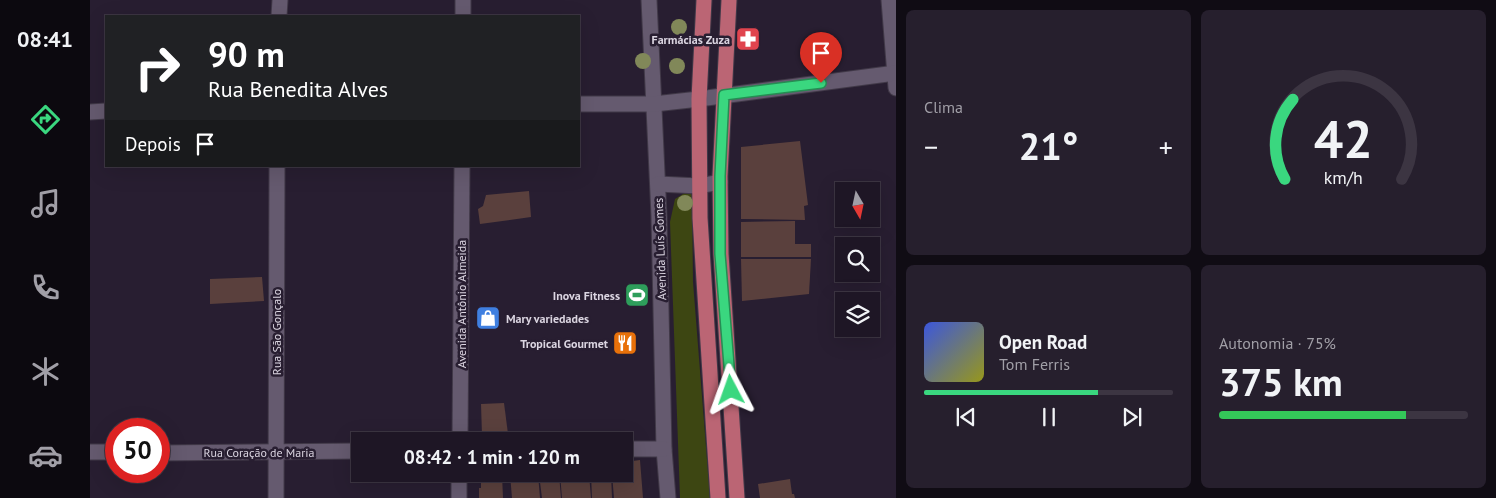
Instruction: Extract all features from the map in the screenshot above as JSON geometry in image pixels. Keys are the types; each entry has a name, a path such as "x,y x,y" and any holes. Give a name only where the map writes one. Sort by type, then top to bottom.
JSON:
{"main road":[{"path":"704,0 699,99 700,186 711,411 718,498"},
{"path":"729,0 720,182 720,254 737,498"}],"street":[{"path":"279,15 280,0"},
{"path":"463,0 463,15"},
{"name":"Avenida Luís Gomes","path":"650,0 658,184 664,448 668,498"},
{"path":"580,104 654,104 896,78 889,0"},
{"path":"90,112 105,111"},
{"name":"Rua São Gonçalo","path":"276,498 277,167"},
{"name":"Avenida Antônio Almeida","path":"460,432 462,167"},
{"path":"658,184 700,186 720,182"},
{"path":"633,449 664,448"},
{"name":"Rua Coração de Maria","path":"170,452 351,451"},
{"path":"90,452 105,452"},
{"path":"458,498 459,482"}],"green space":[{"path":"688,191 692,195 693,282 710,498 680,498 670,222 675,199"}],"building":[{"path":"800,141 808,205 804,206 805,220 741,219 741,147"},
{"path":"529,191 531,217 480,224 478,209 483,206 486,195"},
{"path":"795,221 795,244 811,244 811,257 741,257 741,222"},
{"path":"741,259 811,259 809,294 742,301"},
{"path":"262,277 264,301 210,304 210,279"},
{"path":"504,403 508,432 482,432 481,404"},
{"path":"640,460 643,498 614,498 613,482 633,482 633,461"},
{"path":"790,479 792,494 794,494 795,498 760,498 758,484"},
{"path":"481,482 502,482 503,498 479,498 479,488 481,488"},
{"path":"511,482 539,482 540,498 512,498"},
{"path":"540,482 560,482 561,498 542,498"},
{"path":"561,482 590,482 591,498 562,498"},
{"path":"591,482 611,482 612,498 592,498"}],"place":[{"name":"Farmácias Zuza","path":"748,39"},
{"name":"Inova Fitness","path":"637,295"},
{"name":"Mary variedades","path":"488,318"},
{"name":"Tropical Gourmet","path":"625,343"}],"route":[{"path":"731,390 720,254 720,176 724,95 821,83"}]}
